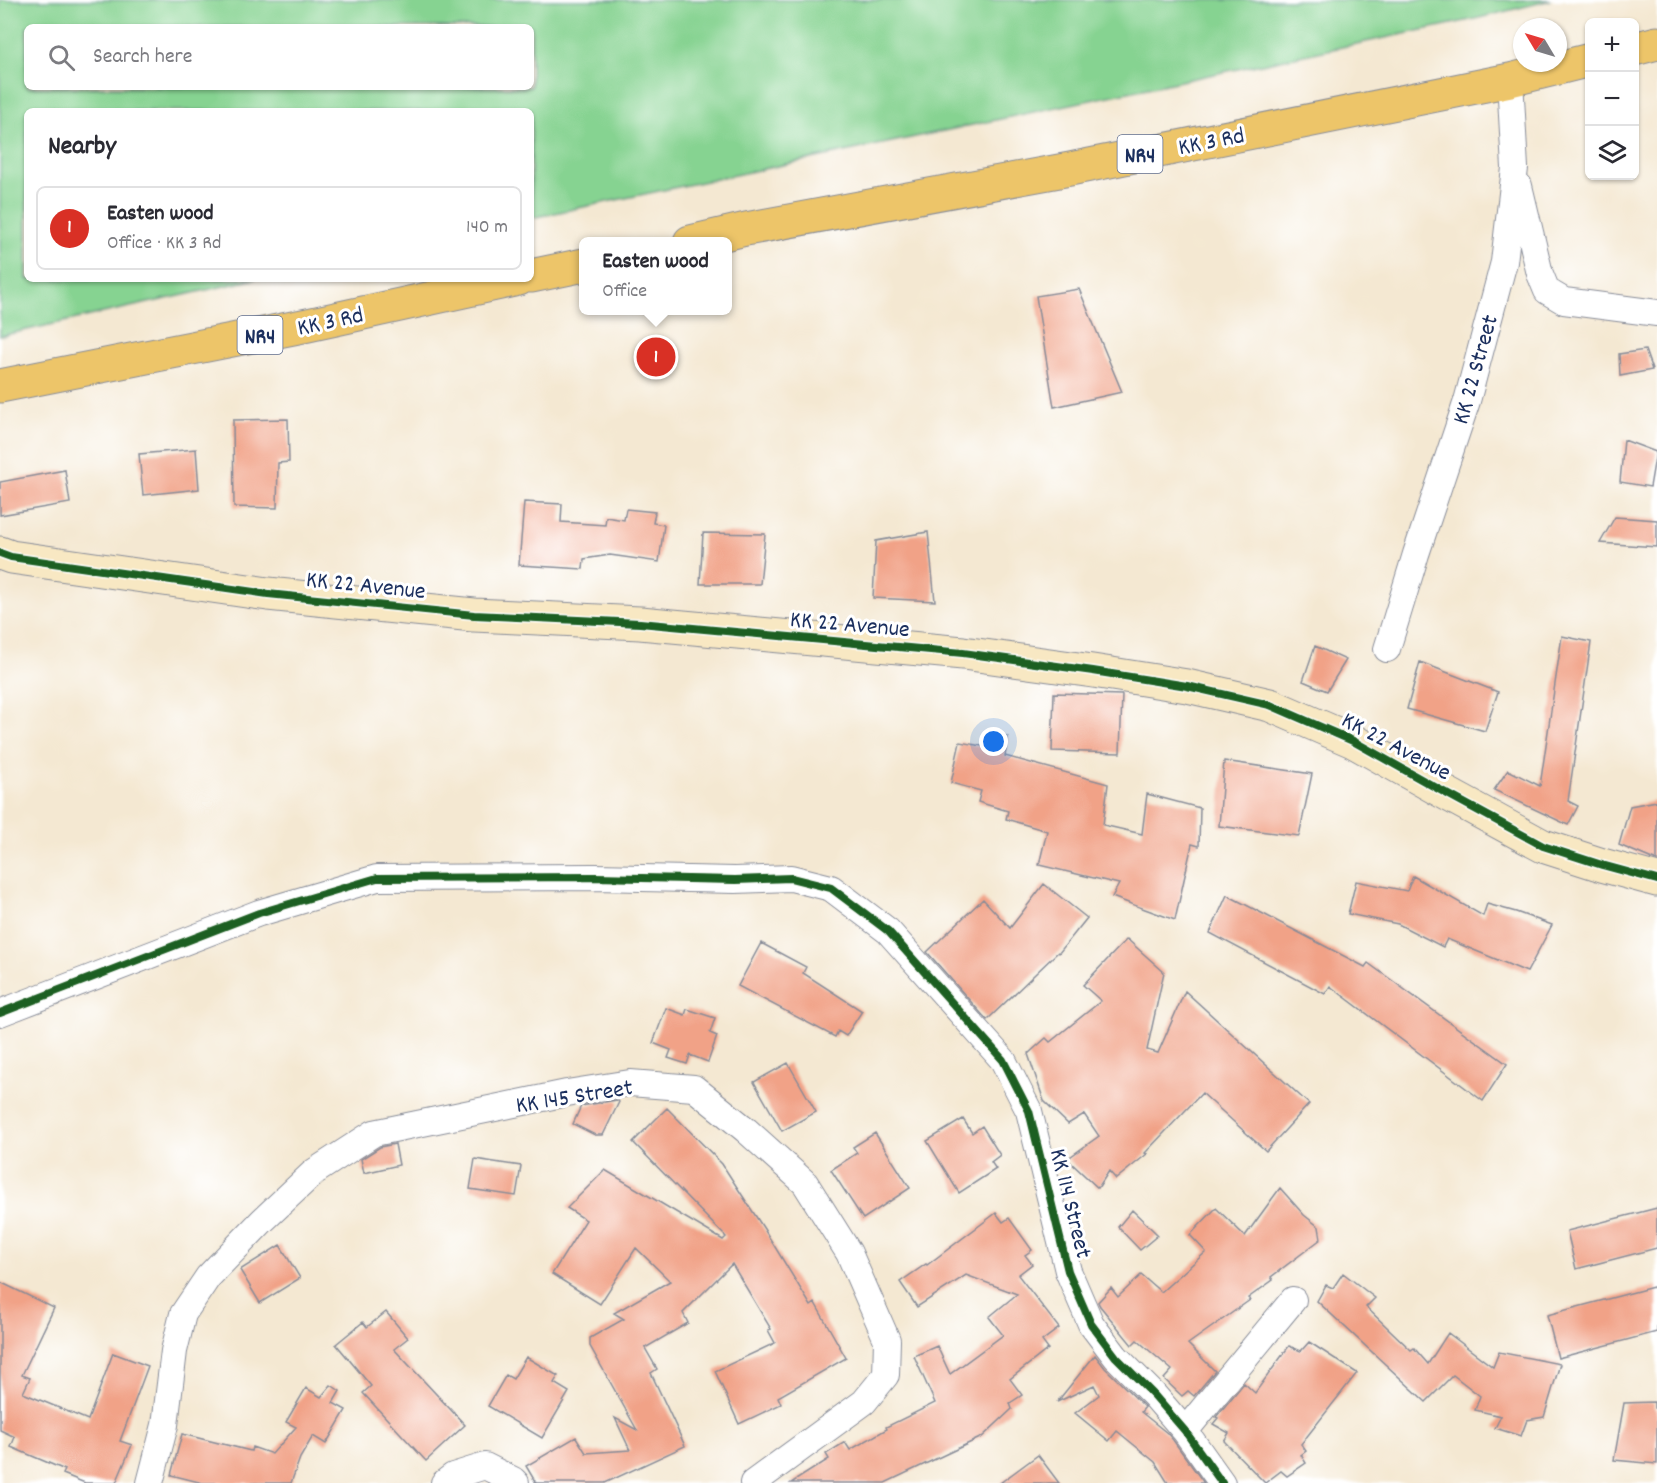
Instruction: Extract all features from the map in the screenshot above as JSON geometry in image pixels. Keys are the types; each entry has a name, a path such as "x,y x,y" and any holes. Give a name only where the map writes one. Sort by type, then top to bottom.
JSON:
{"highway":[{"path":"1639,48 1657,43"},
{"name":"KK 3 Rd","path":"712,237 1082,166 1510,80 1585,61"},
{"path":"534,275 579,266"},
{"name":"KK 3 Rd","path":"0,386 308,325 505,282"}],"street":[{"name":"KK 22 Street","path":"1387,649 1467,401 1504,262 1515,168 1510,80"},
{"path":"1515,168 1540,274 1547,291 1564,301 1657,313"},
{"name":"KK 22 Avenue","path":"0,553 10,557 268,594 474,615 640,623 963,652 1187,686 1270,705 1353,741 1543,846 1657,880"},
{"name":"KK 114 Street","path":"0,1013 259,913 377,878 595,877 735,880 791,878 831,888 888,931 1003,1060 1029,1111 1068,1271 1091,1324 1116,1357 1154,1395 1185,1431 1222,1483"},
{"name":"KK 145 Street","path":"150,1483 165,1425 174,1351 183,1314 208,1277 314,1172 374,1133 567,1093 630,1083 694,1088 746,1130 805,1183 849,1253 887,1340 886,1375 864,1402 753,1483"},
{"path":"1185,1431 1293,1300"},
{"path":"444,1483 453,1476 485,1466 516,1483"}],"green space":[{"path":"0,0 1551,0 1475,19 534,217 534,108 24,108 24,282 243,282 0,336"}],"building":[{"path":"1079,289 1122,392 1054,407 1036,296"},
{"path":"1645,350 1652,370 1620,376 1619,354"},
{"path":"288,419 289,462 278,463 277,508 234,507 233,420"},
{"path":"1624,440 1656,452 1650,487 1620,482"},
{"path":"196,449 199,489 143,495 139,454"},
{"path":"65,470 70,503 0,515 0,482"},
{"path":"524,502 562,504 561,522 605,525 606,517 624,520 626,509 655,512 653,523 664,525 659,562 610,555 584,559 583,569 519,565"},
{"path":"1615,517 1657,520 1657,547 1600,543"},
{"path":"928,532 935,601 873,598 876,541"},
{"path":"703,533 765,534 760,584 700,584"},
{"path":"1562,636 1591,642 1568,801 1578,806 1568,825 1494,790 1508,770 1540,786"},
{"path":"1315,646 1346,660 1327,691 1303,681"},
{"path":"1420,662 1498,692 1485,731 1407,709"},
{"path":"1054,693 1122,695 1120,753 1052,751"},
{"path":"990,733 1008,737 1005,756 1108,784 1103,825 1142,834 1147,794 1200,808 1199,846 1192,844 1175,920 1112,897 1119,884 1039,865 1047,831 1006,819 1008,811 978,802 981,791 951,783 960,742 987,747"},
{"path":"1224,761 1312,774 1299,836 1219,826"},
{"path":"1657,801 1657,861 1619,845 1630,806"},
{"path":"1413,876 1483,916 1487,904 1552,925 1527,972 1447,939 1443,947 1398,924 1348,914 1356,881 1407,891"},
{"path":"1044,884 1087,918 1059,953 987,1020 927,952 983,899 1010,928"},
{"path":"1227,895 1365,967 1368,963 1507,1064 1483,1101 1330,986 1325,994 1210,933"},
{"path":"1127,939 1164,972 1147,1050 1158,1053 1185,991 1309,1104 1266,1151 1202,1093 1145,1153 1147,1154 1116,1179 1109,1171 1098,1188 1067,1159 1099,1136 1084,1114 1068,1124 1044,1101 1028,1054 1046,1038 1050,1042 1101,1001 1083,985"},
{"path":"761,943 806,967 803,973 862,1011 846,1036 838,1031 835,1037 738,986"},
{"path":"666,1008 685,1015 687,1009 715,1018 710,1033 717,1036 708,1062 690,1055 687,1064 668,1058 671,1050 653,1043"},
{"path":"788,1063 816,1112 782,1131 754,1082"},
{"path":"617,1100 619,1102 603,1135 595,1135 573,1124 581,1106"},
{"path":"667,1108 722,1164 811,1306 815,1303 846,1358 778,1397 781,1404 739,1424 715,1371 775,1343 768,1330 771,1329 732,1264 683,1313 688,1323 645,1348 657,1369 651,1373 685,1446 605,1483 536,1483 526,1466 576,1437 586,1453 630,1450 615,1418 637,1430 590,1346 590,1338 624,1319 614,1313 670,1281 636,1248 600,1304 552,1274 586,1220 567,1208 605,1170 723,1240 726,1237 633,1142"},
{"path":"963,1119 972,1133 982,1126 1000,1155 991,1162 996,1169 959,1193 927,1141"},
{"path":"875,1133 910,1188 863,1219 831,1170 857,1153 853,1147"},
{"path":"395,1144 399,1165 364,1173 361,1159 380,1147"},
{"path":"475,1159 521,1166 516,1196 470,1189"},
{"path":"1280,1188 1304,1215 1319,1227 1321,1239 1271,1277 1273,1280 1248,1298 1250,1300 1188,1344 1215,1371 1194,1396 1188,1391 1182,1396 1164,1379 1172,1370 1137,1340 1132,1345 1098,1302 1111,1288 1118,1297 1141,1275 1161,1292 1206,1252 1190,1235 1216,1208 1245,1236"},
{"path":"1657,1208 1657,1248 1576,1269 1567,1231"},
{"path":"1132,1210 1158,1235 1140,1250 1118,1227"},
{"path":"996,1213 1003,1222 1009,1218 1032,1250 1025,1255 1032,1264 1018,1275 1059,1328 1042,1341 1048,1349 1010,1379 1022,1395 1010,1403 1012,1409 982,1437 885,1483 791,1483 829,1459 826,1454 845,1442 850,1450 887,1429 886,1427 935,1403 914,1356 937,1346 950,1374 1003,1335 989,1317 1017,1294 966,1275 917,1307 900,1282 927,1265"},
{"path":"280,1245 300,1278 260,1303 240,1270"},
{"path":"1343,1273 1375,1298 1366,1307 1411,1350 1414,1348 1428,1364 1448,1333 1493,1367 1499,1352 1560,1364 1544,1417 1527,1420 1521,1436 1495,1428 1501,1416 1475,1410 1480,1396 1453,1375 1426,1402 1317,1301 1326,1285 1333,1288"},
{"path":"0,1282 54,1308 22,1375 30,1378 23,1393 88,1420 113,1353 148,1366 120,1441 132,1445 116,1483 85,1483 63,1474 65,1470 11,1447 15,1437 0,1430"},
{"path":"1657,1286 1657,1332 1558,1358 1547,1315"},
{"path":"386,1312 408,1338 394,1349 465,1425 426,1461 363,1393 371,1386 336,1344 363,1322 367,1327"},
{"path":"1309,1342 1357,1373 1301,1444 1306,1451 1301,1455 1306,1463 1287,1476 1281,1471 1265,1483 1224,1441 1229,1433 1213,1424 1218,1418 1216,1417 1244,1383 1255,1393 1289,1346 1301,1351"},
{"path":"1095,1355 1105,1368 1145,1407 1141,1412 1167,1433 1204,1483 1168,1483 1155,1462 1117,1431 1109,1441 1075,1413 1099,1395 1094,1385 1057,1402"},
{"path":"526,1357 558,1376 554,1383 569,1392 542,1438 488,1406 506,1375 513,1379"},
{"path":"331,1385 340,1391 333,1403 346,1410 326,1444 313,1436 300,1458 291,1483 203,1483 171,1475 182,1434 251,1451 252,1447 272,1454 296,1427 286,1422 306,1388 321,1397"},
{"path":"1654,1402 1654,1408 1657,1408 1657,1464 1614,1460 1624,1403"},
{"path":"1038,1455 1059,1483 1000,1483"}],"cycle path":[{"path":"0,553 11,557 268,594 474,615 640,623 963,653 1187,686 1270,705 1353,741 1543,846 1657,880"},
{"path":"0,1013 259,913 377,878 595,877 735,880 791,878 831,888 888,931 1003,1060 1029,1111 1068,1271 1091,1324 1116,1357 1154,1395 1185,1431 1222,1483"}],"place":[{"name":"Easten wood","path":"656,357"}]}
